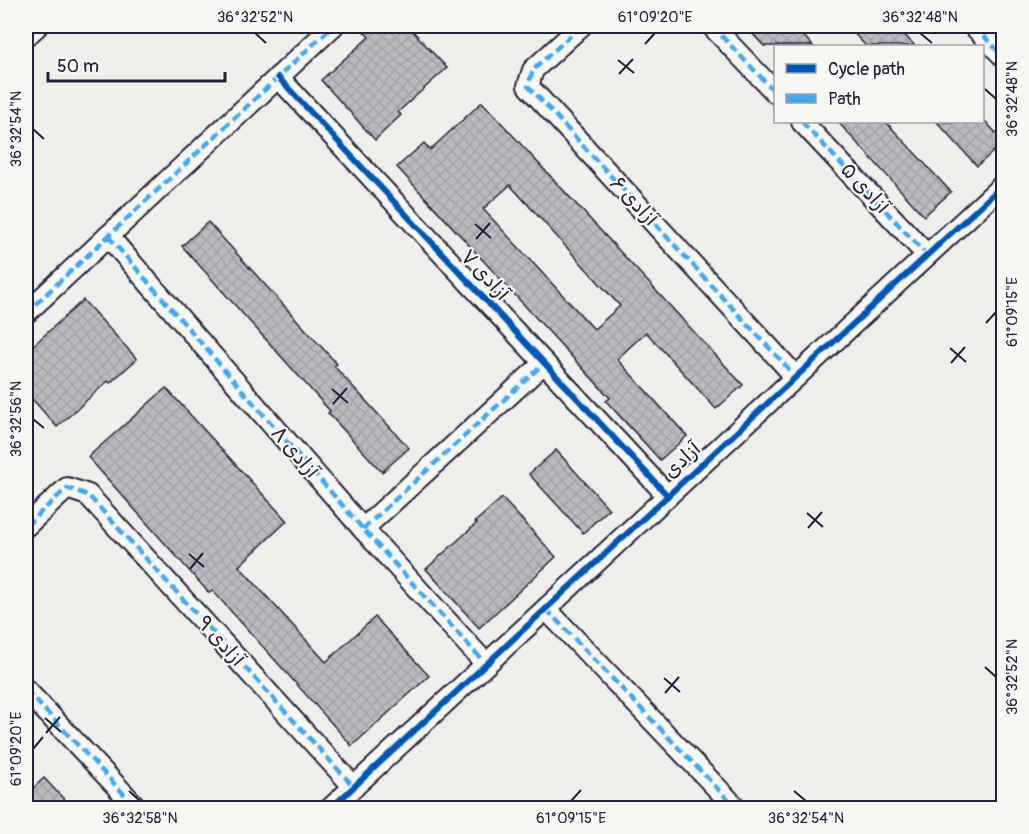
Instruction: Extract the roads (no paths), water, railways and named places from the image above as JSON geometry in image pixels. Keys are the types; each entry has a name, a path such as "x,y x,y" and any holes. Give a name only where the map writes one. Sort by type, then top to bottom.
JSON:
{"street":[{"path":"26,36 37,26"},
{"path":"26,313 333,26"},
{"name":"آزادی ۶","path":"581,26 534,70 528,86 796,377"},
{"path":"712,26 774,91"},
{"path":"974,26 1004,57"},
{"name":"آزادی ۷","path":"278,77 668,495"},
{"name":"آزادی ۵","path":"803,123 927,255"},
{"name":"آزادی","path":"331,808 1004,184"},
{"name":"آزادی ۸","path":"108,237 363,529 486,664"},
{"path":"363,529 544,363"},
{"name":"آزادی ۹","path":"26,526 67,488 88,495 354,787"},
{"path":"546,609 736,808"},
{"path":"26,690 137,808"}]}
